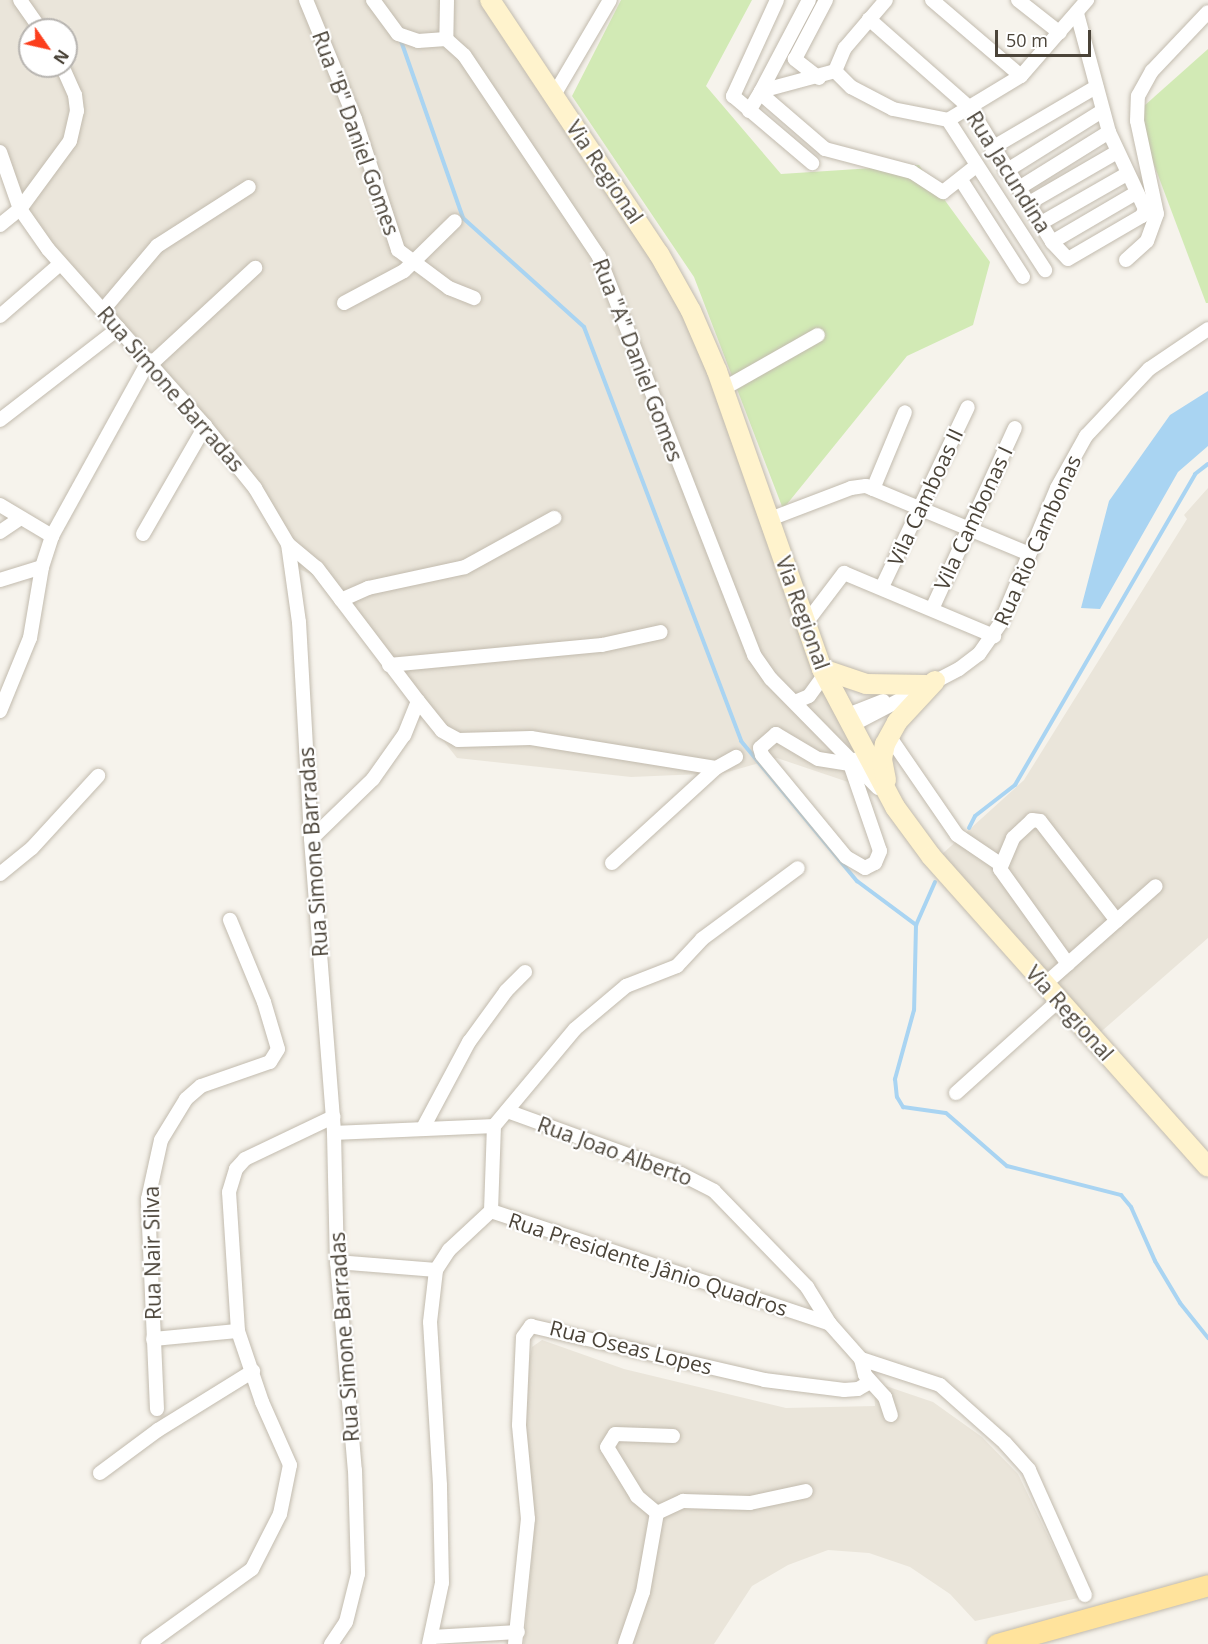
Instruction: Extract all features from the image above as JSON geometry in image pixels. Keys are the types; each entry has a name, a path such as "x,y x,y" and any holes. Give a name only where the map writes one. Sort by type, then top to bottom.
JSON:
{"main road":[{"name":"Via Regional","path":"490,0 670,272 723,389 823,671 892,802 931,856 1208,1167"},
{"path":"823,671 866,684 924,686"},
{"path":"892,802 882,752 889,736 924,686"},
{"path":"997,1644 1208,1585"}],"street":[{"path":"21,0 34,18"},
{"name":"Rua \"B\" Daniel Gomes","path":"306,0 355,119 398,250 449,288 474,298"},
{"path":"373,0 398,34 418,41 446,39 447,0"},
{"path":"554,95 610,0"},
{"path":"777,0 733,93 735,101 812,163"},
{"path":"749,111 809,0"},
{"path":"819,78 795,59 826,0"},
{"path":"761,92 819,78 835,71 845,48 886,0"},
{"path":"932,0 1021,76"},
{"path":"1018,0 1060,33"},
{"path":"835,71 851,87 893,108 948,120 1021,76 1087,0"},
{"path":"1126,260 1147,241 1157,214 1137,121 1138,96 1152,71 1208,12"},
{"path":"1052,242 1136,193 1117,152 1102,111 1077,13"},
{"name":"Rua Jacundina","path":"869,19 970,108 1006,171 1065,258 1071,258 1142,216 1145,209 1136,193"},
{"name":"Rua \"A\" Daniel Gomes","path":"446,39 464,55 599,257 742,633 771,679 892,802"},
{"path":"0,225 20,209 61,156 75,125 75,95 67,78"},
{"path":"992,148 1096,87"},
{"path":"761,92 828,151 912,172 943,192 962,180 976,166"},
{"path":"1006,171 1102,111"},
{"path":"948,120 1045,270"},
{"path":"1019,188 1109,132"},
{"name":"Rua Simone Barradas","path":"0,152 20,209 60,264 205,426 255,488 288,544 299,622 311,838 334,1132 337,1262 355,1470 358,1574 345,1622 331,1644"},
{"path":"1029,203 1117,152"},
{"path":"1041,223 1127,174"},
{"path":"962,180 1023,277"},
{"path":"103,310 158,246 200,215 249,187"},
{"path":"344,303 413,263 455,221"},
{"path":"0,316 60,264"},
{"path":"0,711 30,638 42,567 52,536 150,362 255,268"},
{"path":"0,420 119,328"},
{"name":"Rua Rio Cambonas","path":"848,721 970,663 994,636 1071,460 1103,414 1149,369 1208,329"},
{"path":"723,389 818,335"},
{"name":"Vila Camboas II","path":"882,587 968,407"},
{"path":"869,488 905,412"},
{"path":"143,534 205,426"},
{"name":"Vila Cambonas I","path":"932,609 1015,428"},
{"path":"770,519 851,488 869,488 1029,554"},
{"path":"0,506 52,536"},
{"path":"0,532 21,518"},
{"path":"341,600 368,588 465,567 555,518"},
{"path":"288,544 317,568 389,665 442,731 458,740 531,738 716,768"},
{"path":"0,580 42,567"},
{"path":"806,623 844,573 882,587 994,636"},
{"path":"389,665 602,645 661,632"},
{"path":"795,702 809,696 823,671"},
{"path":"311,838 373,779 404,735 418,701"},
{"path":"776,734 818,759 852,762 880,851 875,863 865,868 846,857 762,755 760,748 776,734"},
{"path":"889,736 957,835 1000,864 1003,874 1068,964"},
{"path":"612,862 716,768 736,757"},
{"path":"0,874 32,848 98,776"},
{"path":"1000,864 1013,838 1032,820 1040,822 1117,921"},
{"path":"491,1211 494,1126 583,1022 626,987 677,966 702,939 798,868"},
{"path":"1044,985 1156,886"},
{"name":"Rua Nair Silva","path":"157,1409 148,1199 160,1140 186,1099 201,1086 270,1062 278,1049 264,1002 230,920"},
{"path":"423,1128 469,1042 506,990 525,972"},
{"path":"956,1093 1058,1001"},
{"name":"Rua Joao Alberto","path":"507,1112 699,1181 714,1191 807,1287 830,1324 861,1359"},
{"path":"148,1644 252,1569 280,1514 288,1485 288,1453 262,1402 238,1331 229,1192 236,1169 245,1159 281,1139 333,1117"},
{"path":"334,1132 494,1126"},
{"name":"Rua Presidente Jânio Quadros","path":"431,1641 442,1583 430,1322 436,1270 449,1250 491,1211 830,1324"},
{"path":"337,1262 436,1270"},
{"name":"Rua Oseas Lopes","path":"516,1638 528,1519 520,1414 523,1337 531,1326 764,1380 844,1390 858,1389 870,1382"},
{"name":"Rua Nair Silva","path":"153,1339 238,1331"},
{"path":"861,1359 870,1382 885,1397 891,1415"},
{"path":"861,1359 940,1385 1005,1443 1029,1470 1084,1595"},
{"path":"100,1473 158,1430 253,1371"},
{"path":"657,1513 637,1496 607,1447 615,1434 674,1436"},
{"path":"657,1513 682,1501 750,1503 806,1491"},
{"path":"625,1644 643,1592 657,1513"},
{"path":"431,1641 516,1638"}],"shaded area":[{"path":"0,0 486,0 672,284 845,716 865,776 854,784 777,758 724,773 631,777 457,758 313,575 294,567 261,507 208,442 40,252 0,154"},
{"path":"1208,488 1208,938 1087,1044 930,865 1024,780 1187,519 1184,515"},
{"path":"542,1340 624,1369 786,1408 875,1406 874,1382 933,1402 982,1437 1018,1474 1078,1598 975,1621 950,1594 910,1567 869,1553 828,1550 788,1565 752,1586 714,1644 524,1644 532,1557 523,1392 532,1347"}],"green space":[{"path":"621,0 752,0 706,86 781,174 919,165 990,262 973,325 907,356 783,509 694,277 572,96"},
{"path":"1208,49 1208,303 1206,303 1135,114"}],"water":[{"path":"1208,391 1208,446 1178,472 1100,609 1081,608 1109,501 1170,415"}],"waterway":[{"path":"400,38 463,218 584,327 741,741 857,881 916,925"},
{"path":"969,828 975,816 1015,785 1195,474 1208,464"},
{"path":"935,882 916,925 914,1010 895,1079 897,1097 903,1107 946,1113 1007,1166 1121,1195 1131,1207 1155,1261 1180,1303 1208,1338"}]}
